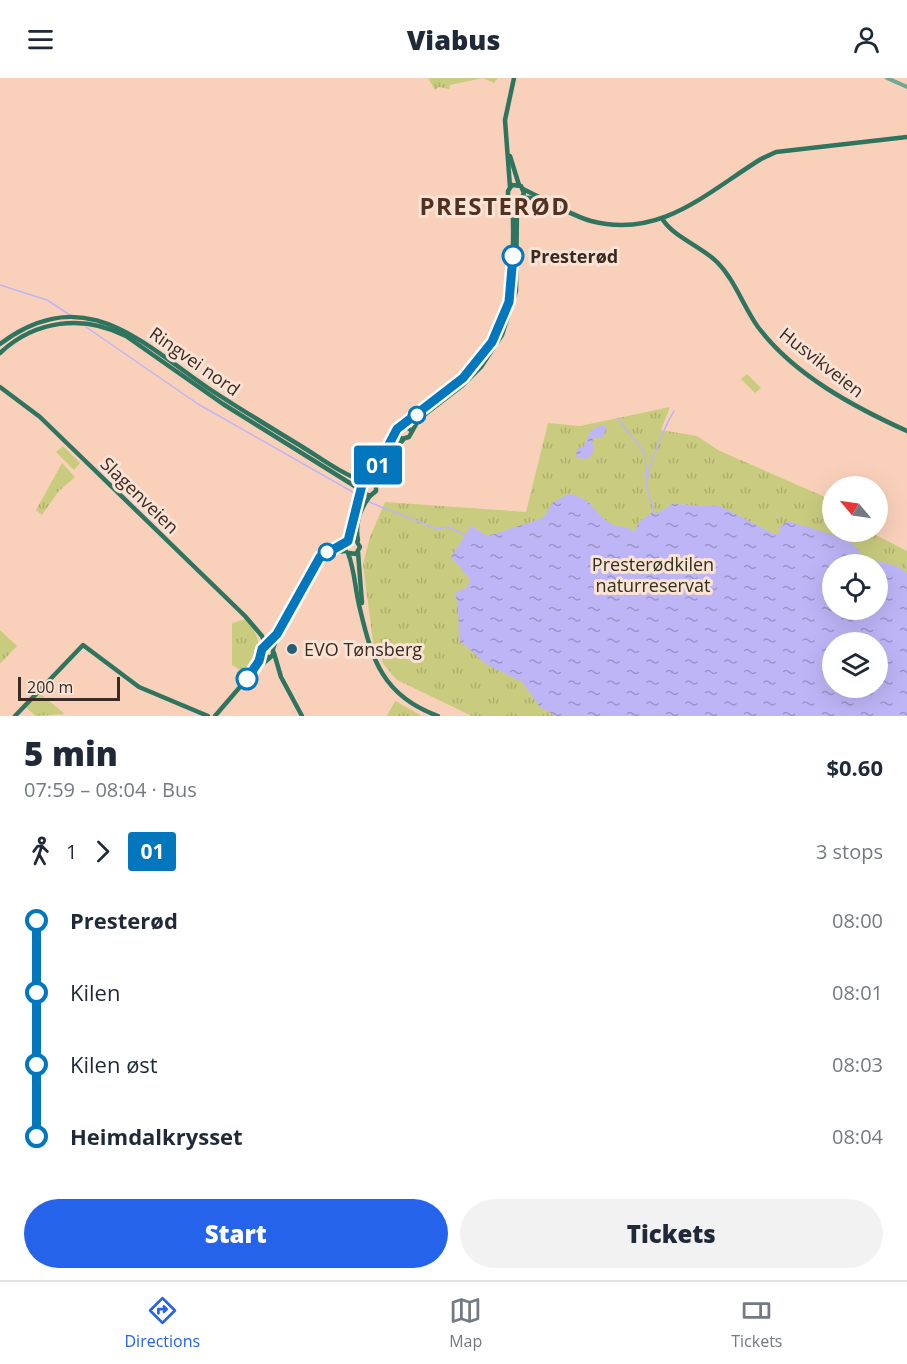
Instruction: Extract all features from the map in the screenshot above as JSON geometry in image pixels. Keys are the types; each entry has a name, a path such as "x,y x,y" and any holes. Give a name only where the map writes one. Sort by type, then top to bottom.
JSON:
{"main road":[{"path":"362,614 357,526 366,481 397,434 397,429 463,378 480,360 497,334 507,308 512,283 511,200 507,193 510,187 505,135 506,105 514,78"},
{"path":"438,716 405,698 382,673 367,644 347,552 347,541 364,496 376,491 388,457 404,440 410,437 411,430 419,419 474,375 502,335 516,291 518,208 521,199 521,187 513,171 505,135"},
{"path":"511,200 534,198 581,218 605,224 663,220 770,154 907,137"},
{"path":"510,187 521,187 554,206"},
{"name":"Husvikveien","path":"663,220 670,229 719,264 760,329 789,357 859,408 907,431"},
{"name":"Ringvei nord","path":"0,344 31,326 70,317 126,336 223,404 364,496"},
{"name":"Ringvei nord","path":"0,353 20,337 37,329 76,320 97,320 125,330 236,406 329,464 376,486"},
{"name":"Slagenveien","path":"0,387 40,417 256,628 302,716"},
{"path":"403,425 411,430"},
{"path":"397,434 404,440"},
{"path":"268,651 320,557 347,541 354,539 359,543"},
{"path":"215,716 268,651 322,560 334,552 358,552"},
{"path":"15,716 83,645 139,687 208,716"}],"street":[{"path":"887,78 907,87"}],"green space":[{"path":"428,78 483,78 450,85 449,89 439,87 435,90"},
{"path":"483,78 498,78 494,83"},
{"path":"747,374 761,388 755,393 741,379"},
{"name":"Presterødkilen naturreservat","path":"670,407 661,430 697,436 720,451 822,496 822,542 888,541 907,551 907,716 472,716 397,680 384,665 373,642 363,564 370,537 385,502 526,512 548,423 580,426"},
{"path":"63,446 80,463 74,470 56,452"},
{"path":"62,463 75,477 58,492 42,515 36,510"},
{"path":"246,619 258,639 259,651 250,672 245,673 232,665 232,623"},
{"path":"0,630 17,646 0,664"},
{"path":"37,691 65,714 36,716 24,706"},
{"path":"395,701 422,716 387,716"}],"water":[{"path":"602,425 607,427 602,438 593,438 591,455 585,459 576,457 577,449 584,446 591,430"},
{"name":"Presterødkilen naturreservat","path":"569,494 578,496 589,503 606,520 634,532 640,521 653,512 658,513 672,504 720,506 774,534 779,534 780,527 788,521 822,531 822,542 848,542 861,554 822,554 822,620 888,620 888,564 898,567 907,574 907,716 556,716 540,707 522,682 486,664 459,640 458,606 455,593 467,587 470,579 451,557 471,526 488,536 543,518 553,502"}],"waterway":[{"path":"0,285 47,300 70,315"},
{"path":"86,327 198,404 365,499"},
{"path":"653,511 647,489 649,472 661,437 674,411"},
{"path":"617,418 645,453 647,482"},
{"path":"369,502 437,529 448,527 465,535"}],"bus line":[{"name":"01","path":"247,679 261,657 262,649 277,634 320,557 348,541 362,492 361,487 375,471 397,434 397,429 463,378 488,349 501,326 507,308 512,285 513,256"}],"place":[{"name":"Presterød","path":"513,256"},
{"name":"EVO Tønsberg","path":"292,649"}],"district":[{"name":"PRESTERØD","path":"495,205"}]}
